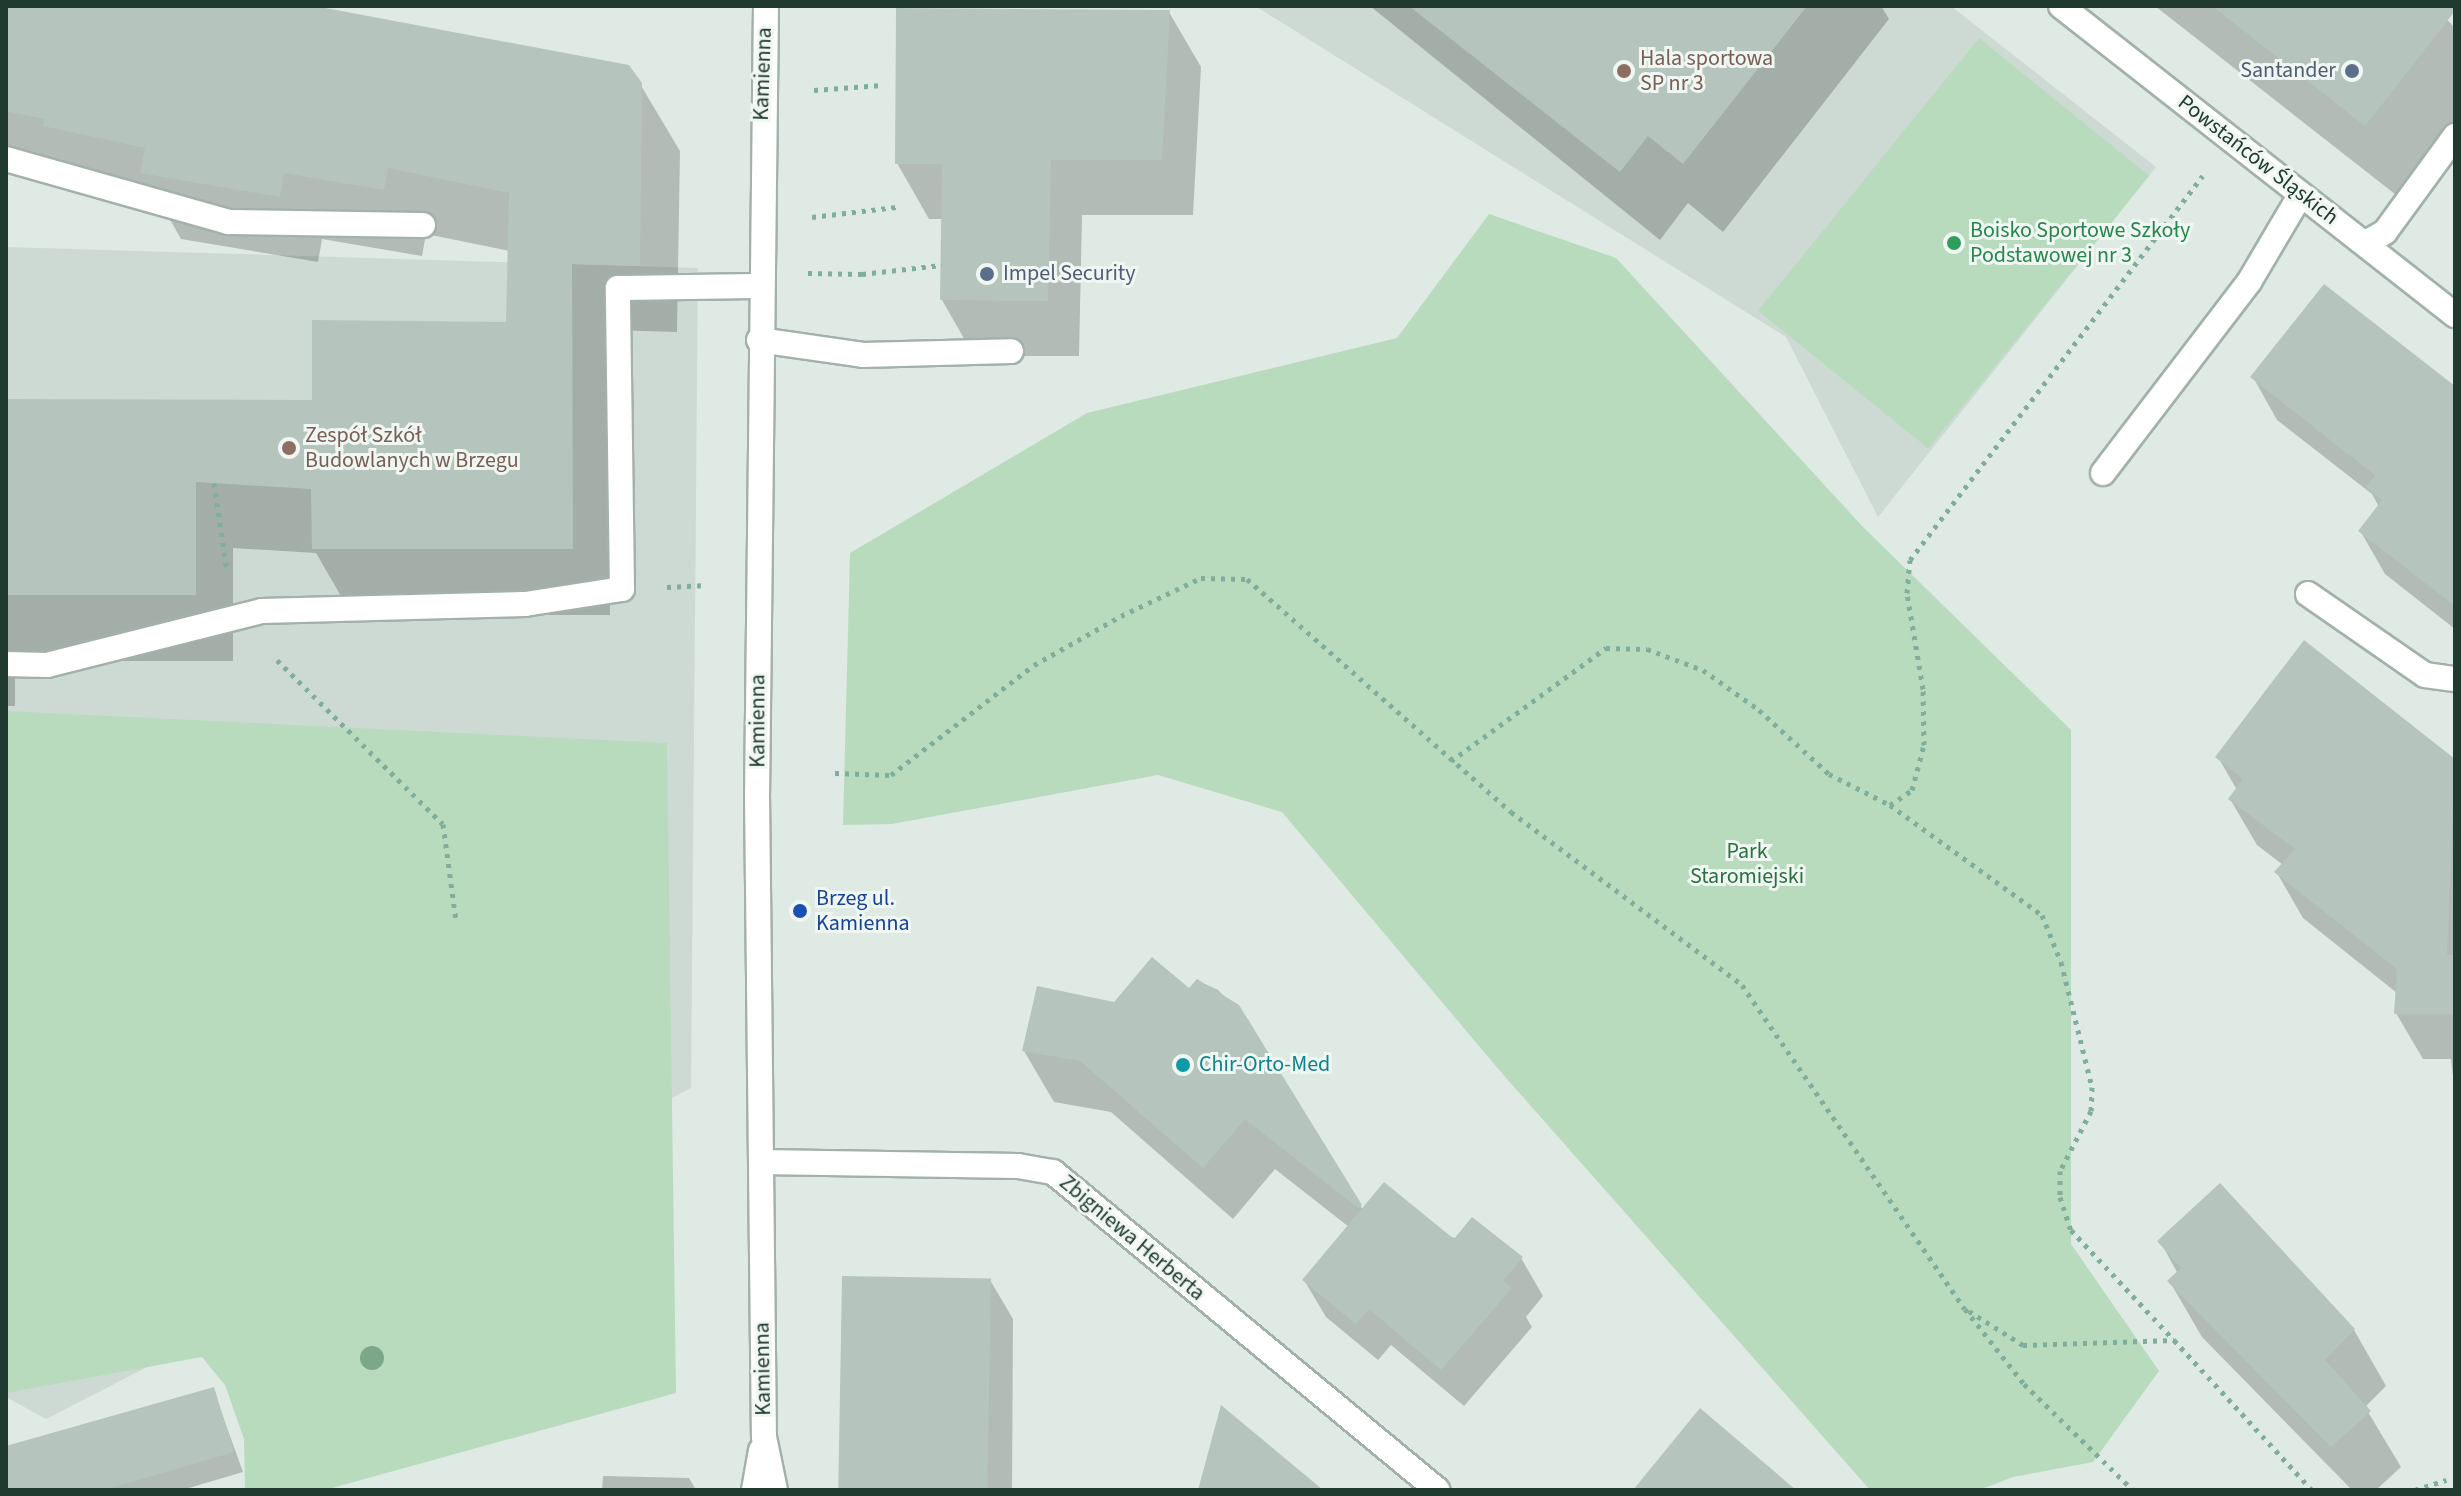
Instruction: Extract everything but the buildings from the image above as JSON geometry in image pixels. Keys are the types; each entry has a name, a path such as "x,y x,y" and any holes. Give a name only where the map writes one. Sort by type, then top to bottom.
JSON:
{"street":[{"name":"Kamienna","path":"766,6 761,94 759,279 761,1162 764,1437 775,1490"},
{"name":"Powstańców Śląskich","path":"2061,6 2455,315"},
{"path":"2366,243 2385,232 2455,136"},
{"path":"6,159 228,222 423,225"},
{"path":"2103,473 2249,282 2301,194"},
{"path":"6,664 47,665 262,611 525,604 622,589 618,288 759,279"},
{"path":"759,340 863,355 1011,351"},
{"path":"2308,594 2425,675 2455,679"},
{"name":"Zbigniewa Herberta","path":"761,1162 1018,1166 1053,1172 1437,1490"},
{"name":"Kamienna","path":"754,1490 764,1437"}],"path":[{"path":"761,94 882,85"},
{"path":"1890,805 1912,790 1924,745 1923,689 1907,593 1910,560 2228,137"},
{"path":"760,227 862,207 896,207"},
{"path":"759,279 862,274 941,265"},
{"path":"835,773 891,775 1034,665 1201,578 1247,579 1511,812 1742,985 1965,1309 2024,1384 2133,1490"},
{"path":"1451,761 1606,648 1647,649 1703,670 1759,710 1829,774 1890,805 2042,915 2061,962 2092,1087 2091,1111 2060,1171 2060,1197 2071,1230 2312,1490"},
{"path":"270,653 443,824 456,920"},
{"path":"1965,1309 2023,1345 2174,1340"},
{"path":"2415,1490 2446,1480"}],"shaded area":[{"path":"1255,6 1951,6 2156,167 1878,517 1786,337"},
{"path":"6,247 698,268 691,1088 46,1419 6,1397"}],"green space":[{"name":"Boisko Sportowe Szkoły Podstawowej nr 3","path":"1979,38 2149,176 1928,449 1758,311"},
{"name":"Park Staromiejski","path":"1489,214 1616,258 1863,527 2071,730 2071,1244 2159,1371 2093,1462 2013,1477 1979,1490 1870,1490 1500,1071 1282,812 1158,775 892,824 843,825 850,553 1087,413 1397,338"},
{"path":"6,711 667,743 676,1393 325,1490 245,1490 244,1439 225,1385 202,1357 6,1393"}],"place":[{"name":"Hala sportowa SP nr 3","path":"1624,71"},
{"name":"Santander","path":"2352,71"},
{"name":"Boisko Sportowe Szkoły Podstawowej nr 3","path":"1954,243"},
{"name":"Impel Security","path":"987,274"},
{"name":"Zespół Szkół Budowlanych w Brzegu","path":"289,448"},
{"name":"Brzeg ul. Kamienna","path":"800,911"},
{"name":"Chir-Orto-Med","path":"1183,1065"}]}
